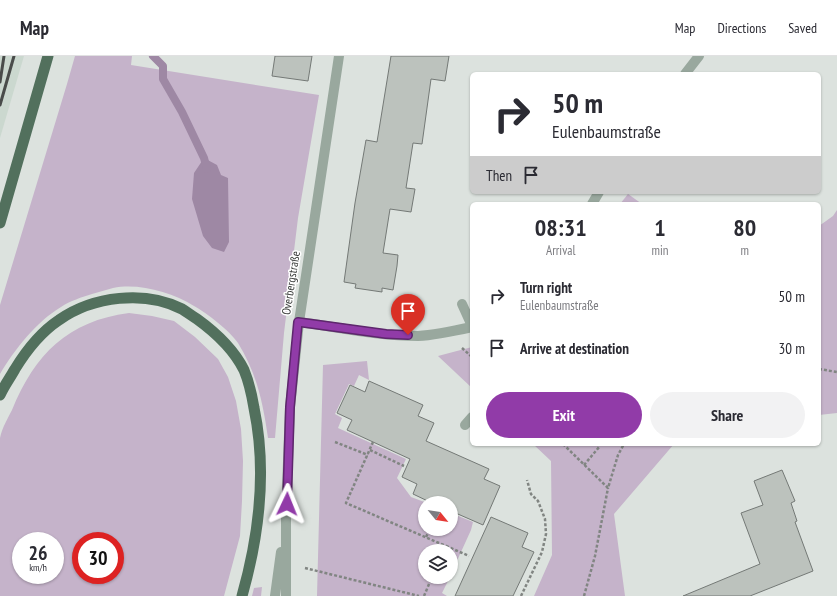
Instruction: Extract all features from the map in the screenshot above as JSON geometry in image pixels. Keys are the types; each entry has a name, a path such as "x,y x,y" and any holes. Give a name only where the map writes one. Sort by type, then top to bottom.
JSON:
{"highway":[{"path":"0,223 48,56"},
{"path":"0,395 21,359 42,333 59,319 81,307 110,299 132,297 156,300 182,309 206,325 230,348 243,370 252,396 258,427 260,500 251,565 242,596"}],"street":[{"name":"Overbergstraße","path":"286,596 286,516 290,407 298,322 339,56"},
{"path":"687,72 699,56"},
{"path":"462,304 470,322"},
{"path":"298,322 386,334 418,336 470,326"},
{"name":"Overbergstraße","path":"275,596 286,516"}],"path":[{"path":"821,369 837,372"},
{"path":"335,442 368,455"},
{"path":"373,442 346,503 442,544"},
{"path":"565,446 608,488"},
{"path":"584,465 600,446"},
{"path":"584,596 595,556 608,488 618,455 623,446"},
{"path":"370,450 404,466"},
{"path":"521,596 542,552 546,534 543,513 538,501 531,494 527,480"},
{"path":"458,551 469,556"},
{"path":"316,570 419,596"},
{"path":"424,596 429,584"}],"shaded area":[{"path":"0,56 24,56 0,138"},
{"path":"75,56 132,56 131,65 319,95 298,218 284,333 275,438 268,438 264,413 255,377 245,355 234,338 200,309 185,301 155,290 133,287 113,288 72,301 52,313 35,328 12,355 0,374 0,305"},
{"path":"204,158 217,165 221,175 228,178 229,242 224,252 212,248 203,236 192,199 194,173"},
{"path":"628,194 639,202 622,202"},
{"path":"837,210 837,413 821,415 821,225 833,216"},
{"path":"129,313 174,321 195,337 218,359 228,377 236,401 241,429 243,461 240,536 224,596 0,596 0,438 2,431 21,390 31,372 43,357 71,332 107,317"},
{"path":"470,348 470,386 438,356"},
{"path":"367,361 369,380 359,375 354,386 349,384 335,414 342,418 338,428 406,459 397,478 411,497 418,500 418,536 458,536 458,516 473,522 458,559 458,544 418,544 418,584 446,584 442,593 447,596 317,596 323,365"},
{"path":"535,446 672,446 614,514 625,596 534,596 552,555 551,461"},
{"path":"262,587 261,596 252,596 254,588"}],"building":[{"path":"275,56 312,56 308,81 272,76"},
{"path":"391,56 449,56 445,81 431,79 422,144 413,143 406,188 415,189 411,212 390,209 383,253 398,255 397,266 393,290 382,288 382,292 355,288 356,284 344,282 355,203 366,140 377,142"},
{"path":"369,381 423,405 418,416 434,423 426,441 489,469 484,479 500,486 483,525 458,514 458,496 418,496 413,494 417,484 402,477 410,459 347,430 352,420 337,413 350,385 365,392"},
{"path":"782,470 795,501 791,503 797,521 795,522 813,571 750,596 683,596 760,564 741,513 763,505 754,481"},
{"path":"491,517 528,533 522,547 534,552 513,596 455,596"}],"waterway":[{"path":"153,56 163,66 163,79 182,112 204,158 207,169"}],"railway":[{"path":"0,82 4,56"},
{"path":"0,105 14,56"}],"route":[{"path":"287,504 290,407 298,322 386,334 408,335"}]}
